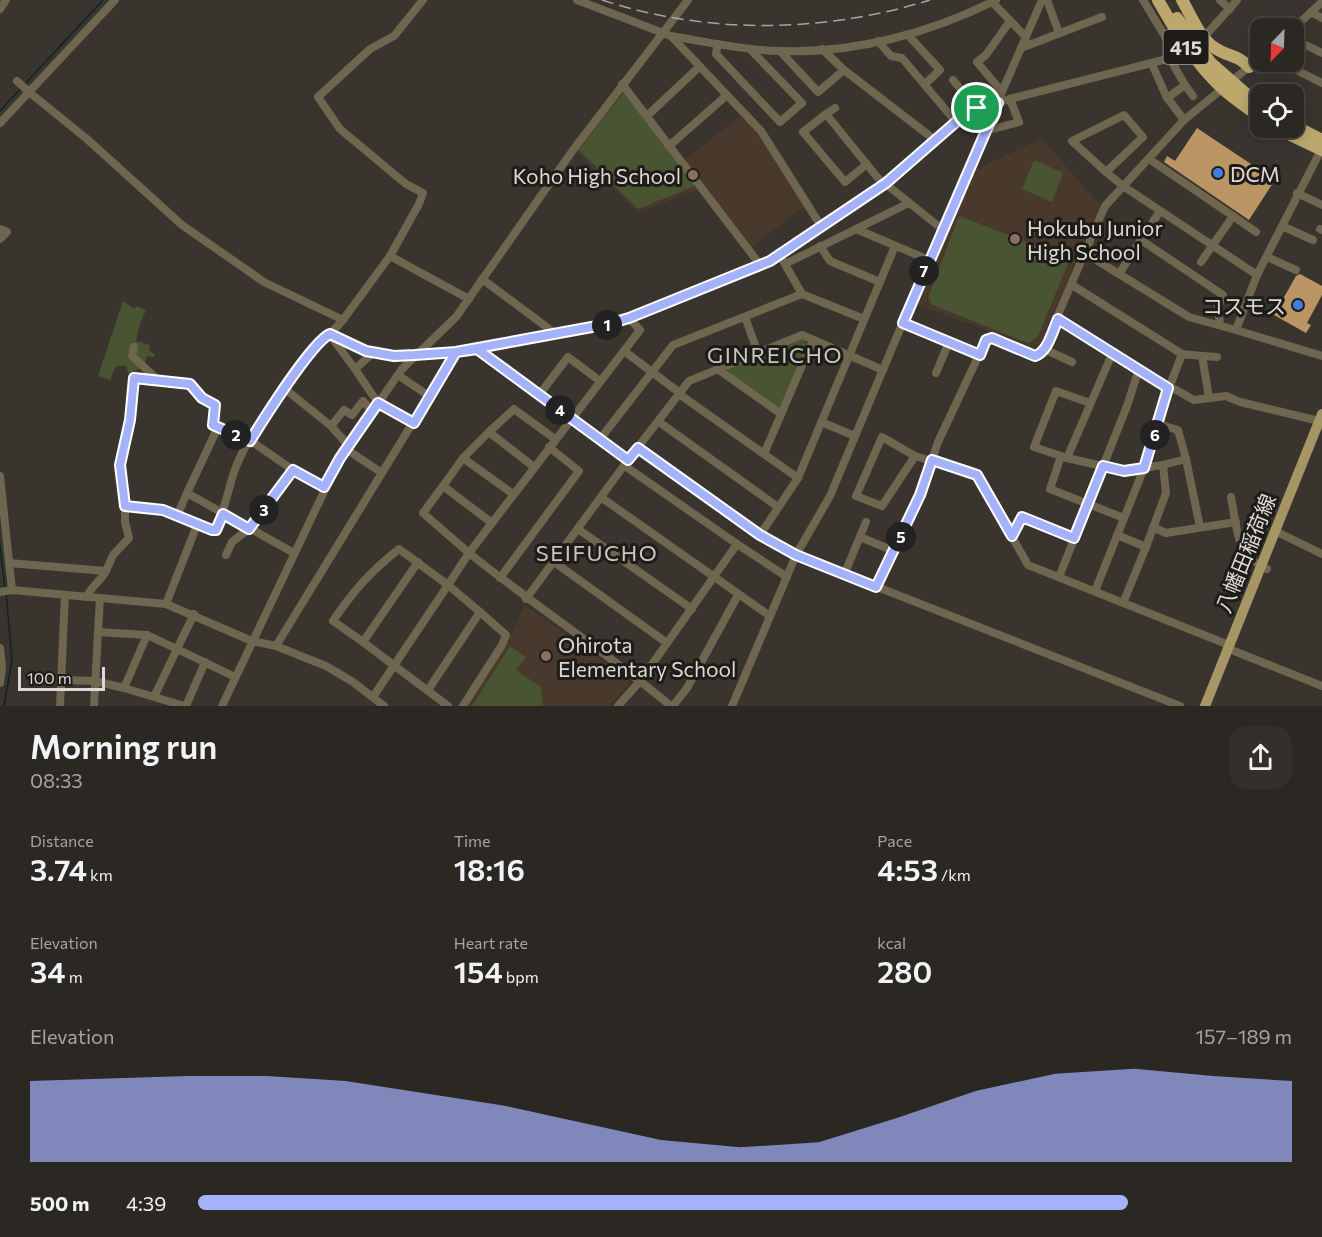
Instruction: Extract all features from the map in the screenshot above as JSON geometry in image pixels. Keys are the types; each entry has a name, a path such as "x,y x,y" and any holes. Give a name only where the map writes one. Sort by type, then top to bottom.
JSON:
{"highway":[{"name":"415","path":"1158,0 1186,47 1250,108"},
{"name":"415","path":"1167,0 1199,50 1226,86 1250,100"},
{"name":"415","path":"1182,0 1213,48 1238,57 1249,67"},
{"path":"1304,133 1322,147"},
{"path":"1300,138 1322,147"}],"main road":[{"name":"八幡田稲荷線","path":"1212,706 1232,648 1321,422"},
{"name":"八幡田稲荷線","path":"1205,706 1232,648"}],"street":[{"path":"0,9 6,0"},
{"path":"0,123 115,0"},
{"path":"125,506 163,510 197,525 216,530 223,514 234,472 250,441 322,337 330,334 342,320 390,256 423,193 406,184 340,129 318,97 370,49 394,36 423,0"},
{"path":"577,0 667,34 750,49 780,51 822,49 878,41 908,35 960,17 994,1 1026,37"},
{"path":"222,706 324,487 347,447 398,375 415,355 445,329 469,298 573,150 622,84 667,34 688,0"},
{"path":"732,706 796,555 830,496 942,229 1042,0"},
{"path":"1047,0 1059,33"},
{"path":"330,334 374,352 394,356 477,349 629,318 761,266 886,183 956,122 977,108 1174,57 1174,53 1143,0"},
{"path":"1220,0 1230,9"},
{"path":"1204,37 1237,0"},
{"path":"1304,19 1322,2"},
{"path":"1311,12 1322,18"},
{"path":"1021,48 1102,17"},
{"path":"1002,92 977,62 986,55 1010,21"},
{"path":"667,34 761,131 821,226"},
{"path":"908,35 940,70 925,84"},
{"path":"878,41 891,56 902,58 956,122"},
{"path":"718,44 716,54 780,123 802,103 750,49"},
{"path":"1304,44 1322,53"},
{"path":"822,49 844,70 935,140"},
{"path":"780,51 818,92 844,70"},
{"path":"1152,64 1167,98 1184,120"},
{"path":"1174,66 1192,96"},
{"path":"647,116 699,67"},
{"path":"876,587 920,495 938,442 986,340 992,338 1035,356 1041,354 1103,210 1184,120 1249,67"},
{"path":"1300,72 1322,83"},
{"path":"953,80 977,108"},
{"path":"17,81 84,137 182,225 264,282 342,320"},
{"path":"622,84 761,266"},
{"path":"1167,98 1185,85"},
{"path":"669,146 727,95"},
{"path":"985,131 1019,122 1010,99"},
{"path":"836,108 803,132 845,182 867,164"},
{"path":"826,114 867,164 886,183 942,229"},
{"path":"1106,172 1143,137 1124,115 1072,141 1106,172 1123,186 1257,275"},
{"path":"1236,330 1257,275 1322,147"},
{"path":"1149,159 1256,232"},
{"path":"1297,193 1322,205"},
{"path":"785,264 909,203"},
{"path":"1119,274 1160,211"},
{"path":"1201,262 1233,216"},
{"path":"1282,226 1312,240"},
{"path":"0,229 7,232 0,239"},
{"path":"856,229 929,260"},
{"path":"1141,240 1223,295 1218,307 1220,325"},
{"path":"820,246 830,261 880,282"},
{"path":"760,535 798,478 895,246"},
{"path":"1085,253 1189,317 1322,356"},
{"path":"780,255 802,294 864,319"},
{"path":"390,256 469,298"},
{"path":"1267,257 1296,270"},
{"path":"482,279 556,334"},
{"path":"1072,285 1182,354 1217,357"},
{"path":"600,439 672,345 802,294"},
{"path":"745,317 758,353"},
{"path":"373,697 469,553 640,330 629,318"},
{"path":"1058,319 1168,388 1194,400 1226,396 1240,402 1321,422"},
{"path":"903,323 980,355"},
{"path":"330,334 378,403 414,423"},
{"path":"526,599 689,381 802,335 884,370"},
{"path":"764,454 813,340"},
{"path":"936,373 949,342"},
{"path":"134,347 132,356 159,381"},
{"path":"477,349 737,544 787,577"},
{"path":"1044,349 1072,362"},
{"path":"624,351 798,478"},
{"path":"355,369 374,352"},
{"path":"276,646 456,352"},
{"path":"1112,354 1050,489 1124,518"},
{"path":"1095,591 1144,468 1168,388 1182,354"},
{"path":"1202,356 1209,397"},
{"path":"539,395 568,357 600,381"},
{"path":"1059,577 1127,406 1139,369"},
{"path":"719,370 781,414"},
{"path":"398,375 429,396"},
{"path":"87,597 93,586 102,579 113,555 129,538 125,522 120,465 130,420 134,378 190,384 202,398 215,405 213,425 250,441 293,470 324,487"},
{"path":"285,389 331,426 347,447 382,473"},
{"path":"1090,403 1056,392 1034,447 1064,457 1124,471 1186,459"},
{"path":"331,426 344,410 352,415 363,401 372,411"},
{"path":"555,438 514,409 463,458 423,513 526,599 672,706 687,688 738,594"},
{"path":"659,422 778,507"},
{"path":"822,422 855,436"},
{"path":"1158,424 1178,430 1200,527"},
{"path":"177,516 218,428"},
{"path":"489,432 534,467"},
{"path":"915,456 882,506 856,496 882,437 927,462 932,460 977,475 1028,565 1322,686"},
{"path":"500,578 579,471 549,447"},
{"path":"638,448 760,535 796,555 1180,706"},
{"path":"463,458 513,494"},
{"path":"1123,603 1167,493 1163,465"},
{"path":"226,555 232,542 249,529 293,470"},
{"path":"0,476 12,590"},
{"path":"443,486 492,523"},
{"path":"187,493 294,553"},
{"path":"1231,497 1243,549 1249,560 1264,568"},
{"path":"602,498 770,616"},
{"path":"1012,536 1022,517 1074,538"},
{"path":"844,575 866,522"},
{"path":"1153,527 1166,532 1236,522"},
{"path":"166,604 197,525"},
{"path":"579,529 692,609"},
{"path":"1278,532 1322,554"},
{"path":"1117,535 1146,547"},
{"path":"860,537 894,551"},
{"path":"618,706 640,681 737,544"},
{"path":"448,706 395,664 333,621 351,594 373,568 399,549 448,585 506,635 463,706"},
{"path":"363,642 418,562"},
{"path":"554,562 667,644"},
{"path":"9,563 106,571"},
{"path":"0,592 12,590 166,604 194,614 252,641 276,646 326,666 384,706"},
{"path":"60,706 65,595"},
{"path":"94,706 100,598"},
{"path":"428,690 480,612"},
{"path":"154,697 194,614"},
{"path":"98,632 147,635 235,677"},
{"path":"124,688 147,635"},
{"path":"0,648 0,683"},
{"path":"61,680 95,681 185,706 205,662"}],"shaded area":[{"name":"Koho High School","path":"623,89 680,163 743,114 763,138 805,206 750,248 702,188 638,213 577,151"},
{"name":"Hokubu Junior High School","path":"1042,138 1100,206 1038,349 916,304 974,171"},
{"name":"Ohirota Elementary School","path":"525,605 629,680 629,684 610,706 467,706 511,634"}],"green space":[{"path":"624,92 695,186 638,209 579,150"},
{"path":"1034,160 1063,173 1052,202 1022,189"},
{"path":"959,216 1070,259 1037,338 1028,343 931,304 929,295"},
{"path":"123,301 135,309 136,306 146,310 136,341 150,345 149,350 155,355 154,357 147,356 145,365 129,375 126,366 116,366 110,380 98,376"},
{"path":"803,339 808,346 781,411 727,374 728,369"},
{"path":"510,646 526,657 516,670 541,687 543,706 472,706"}],"building":[{"name":"DCM","path":"1197,128 1275,180 1249,220 1164,162 1167,156 1175,161"},
{"name":"コスモス","path":"1300,274 1322,286 1322,295 1307,323 1311,325 1306,333 1274,315 1296,276"}],"waterway":[{"path":"24,85 103,0"},
{"path":"0,111 21,88"},
{"path":"0,545 5,589"},
{"path":"4,706 12,660 6,593"}],"railway":[{"path":"602,0 683,19 766,26 849,19 930,0"}],"place":[{"name":"DCM","path":"1218,173"},
{"name":"Koho High School","path":"693,175"},
{"name":"Hokubu Junior High School","path":"1015,239"},
{"name":"コスモス","path":"1298,305"},
{"name":"Ohirota Elementary School","path":"546,656"}],"district":[{"name":"GINREICHO","path":"775,354"},
{"name":"SEIFUCHO","path":"597,552"}],"route":[{"path":"977,108 964,115 886,183 770,261 629,318 477,349 415,355 394,356 366,351 330,334 322,337 263,419 250,441 213,425 215,405 202,398 190,384 134,378 130,420 120,465 125,506 163,510 212,530 216,530 223,514 249,529 293,470 324,487 340,458 378,403 414,423 456,352 477,349 628,460 638,448 760,535 796,555 876,587 920,495 932,460 977,475 1012,536 1022,517 1074,538 1103,466 1124,471 1144,468 1168,388 1058,319 1041,354 1035,356 992,338 986,340 980,355 903,323 998,103 977,108"}]}
